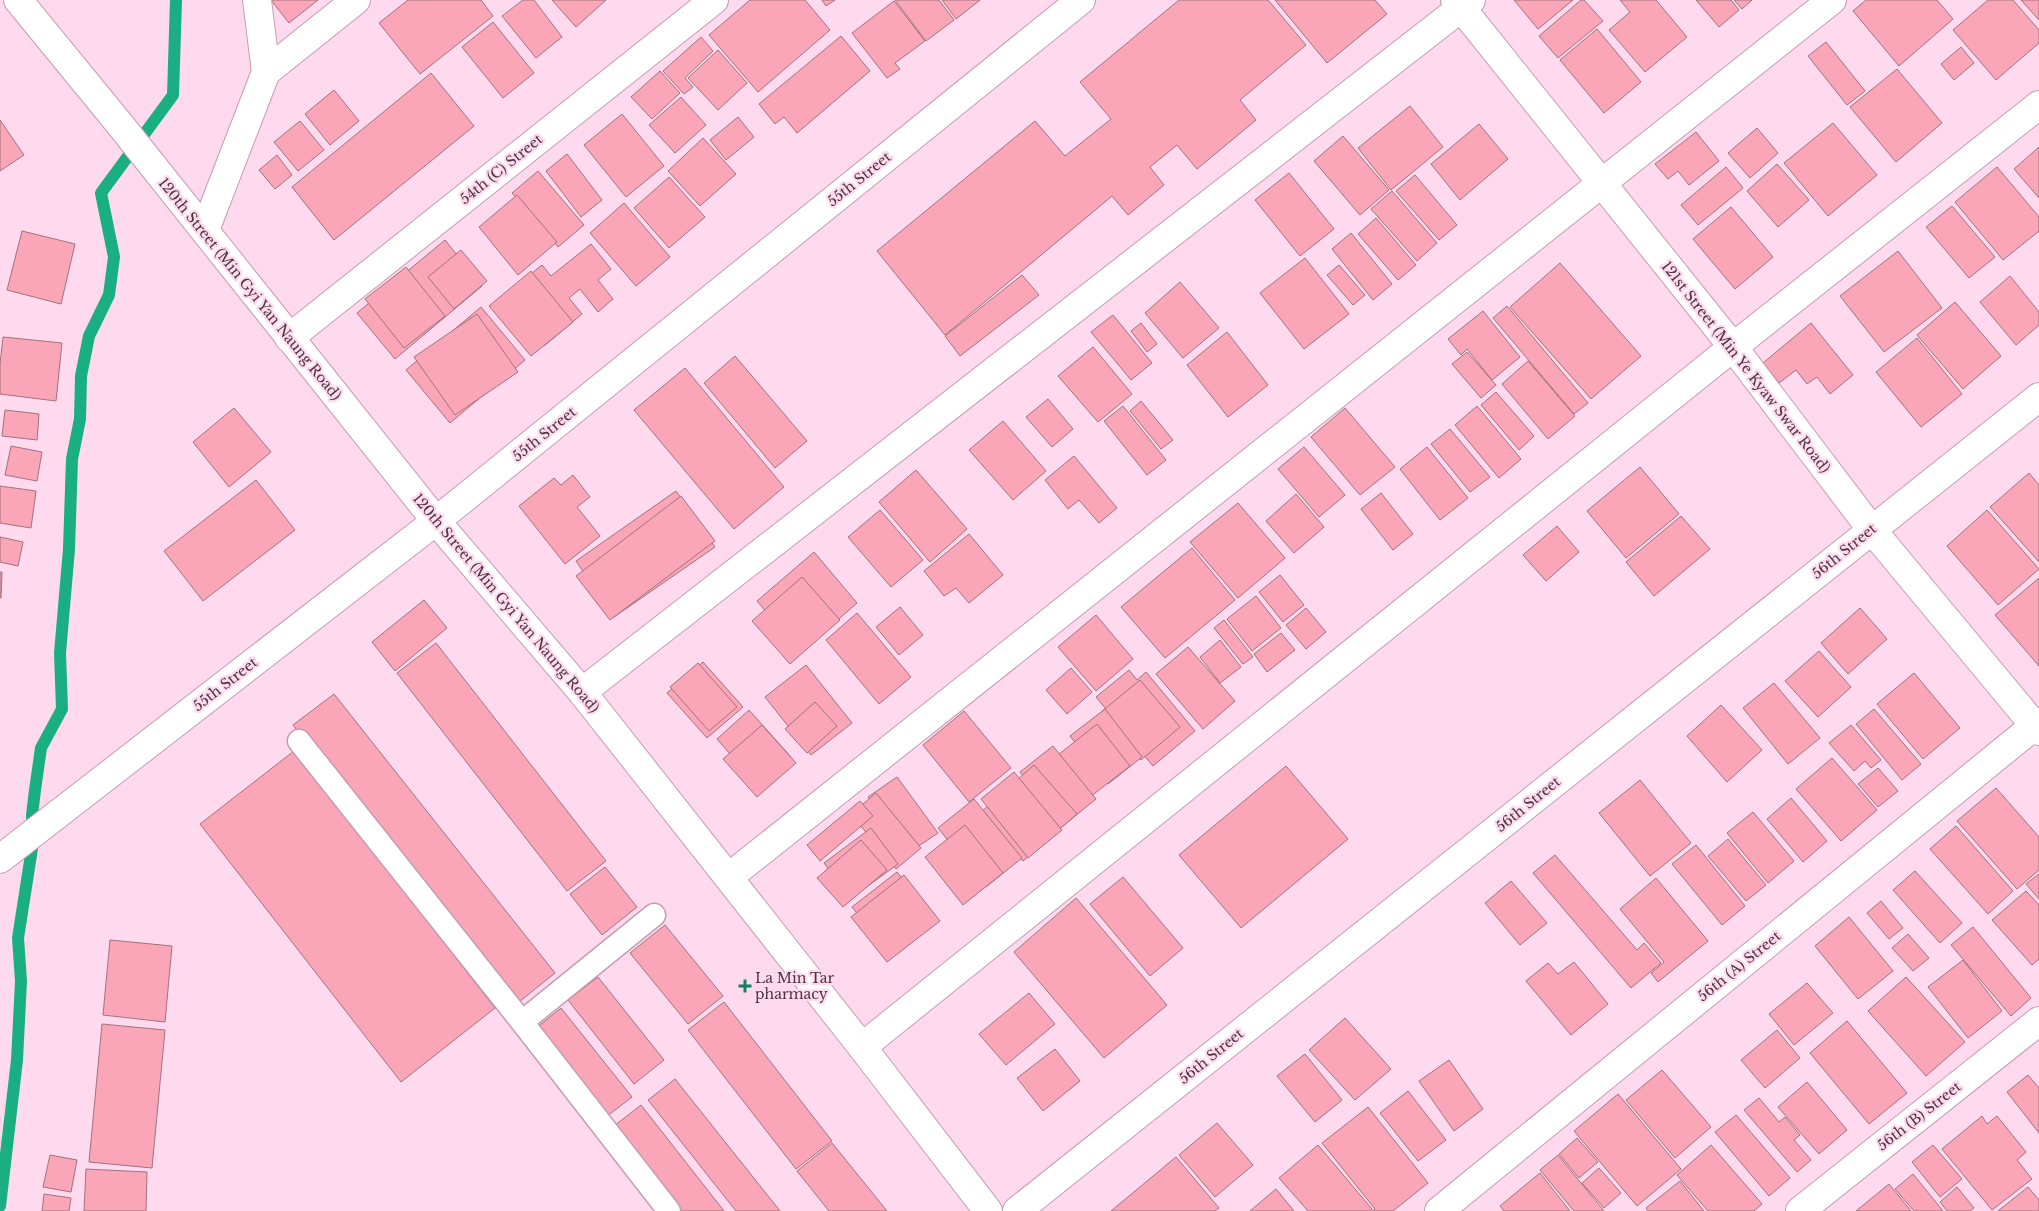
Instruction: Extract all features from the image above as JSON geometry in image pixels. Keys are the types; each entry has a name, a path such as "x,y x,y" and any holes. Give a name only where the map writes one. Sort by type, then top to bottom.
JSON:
{"street":[{"name":"120th Street (Min Gyi Yan Naung Road)","path":"18,0 205,230 436,521 582,692 862,1047 988,1211"},
{"path":"205,230 266,72 257,0"},
{"path":"266,72 356,0"},
{"name":"54th (C) Street","path":"289,338 714,0"},
{"name":"55th Street","path":"4,855 436,521 1082,0"},
{"path":"729,878 1832,0"},
{"path":"582,692 1463,3"},
{"name":"121st Street (Min Ye Kyaw Swar Road)","path":"1463,3 1602,183 1733,347 1872,530 2038,726"},
{"path":"862,1047 1733,347 2039,105"},
{"name":"56th Street","path":"1017,1211 2039,397"},
{"name":"56th (A) Street","path":"1440,1211 2038,726"},
{"name":"56th (B) Street","path":"1800,1211 2039,1021"}],"lane":[{"path":"299,741 669,1211"},
{"path":"522,1022 654,915"}],"building":[{"path":"271,0 318,0 289,23"},
{"path":"408,0 481,0 493,16 420,74 379,23"},
{"path":"523,0 534,0 562,37 536,58 502,16"},
{"path":"552,0 606,0 576,27"},
{"path":"750,0 805,0 830,30 758,92 709,35"},
{"path":"822,0 835,0 826,6"},
{"path":"895,0 939,0 954,20 926,41"},
{"path":"942,0 980,0 956,19"},
{"path":"1179,0 1268,0 1306,45 1240,100 1256,120 1197,169 1177,145 1150,167 1164,185 1128,215 1112,196 945,335 877,251 1035,121 1065,156 1111,119 1080,82"},
{"path":"1275,0 1375,0 1387,14 1327,63"},
{"path":"1514,0 1573,0 1538,29"},
{"path":"1581,0 1584,0 1603,21 1558,58 1539,36"},
{"path":"1620,0 1656,0 1687,37 1645,72 1609,30 1630,12"},
{"path":"1696,0 1731,0 1739,10 1719,27"},
{"path":"1734,0 1752,0 1742,9"},
{"path":"1866,0 1937,0 1953,19 1899,66 1853,11"},
{"path":"1988,0 2013,0 2039,30 2039,43 1996,80 1953,30"},
{"path":"2021,0 2039,0 2039,20"},
{"path":"894,1 925,41 895,63 900,69 887,78 852,33"},
{"path":"493,22 534,73 503,98 462,47"},
{"path":"1597,29 1641,82 1604,113 1560,60"},
{"path":"841,36 870,71 797,133 784,117 775,124 759,104"},
{"path":"701,37 713,51 685,78 693,87 684,94 663,71"},
{"path":"1826,42 1865,91 1847,105 1808,56"},
{"path":"1961,47 1974,63 1954,80 1941,64"},
{"path":"718,50 747,83 718,110 688,78"},
{"path":"1897,69 1942,123 1896,162 1850,107"},
{"path":"660,71 680,93 652,119 631,97"},
{"path":"431,73 474,126 334,240 292,187"},
{"path":"334,90 359,121 330,145 305,114"},
{"path":"681,97 706,125 675,153 649,125"},
{"path":"1410,106 1443,147 1391,190 1358,148"},
{"path":"622,114 664,166 626,197 584,145"},
{"path":"738,117 754,137 726,160 710,140"},
{"path":"0,120 24,155 0,171"},
{"path":"300,121 324,150 298,171 274,142"},
{"path":"1833,123 1877,175 1828,216 1784,163"},
{"path":"1479,124 1508,159 1460,200 1431,164"},
{"path":"1757,128 1778,153 1750,178 1728,153"},
{"path":"1696,132 1719,161 1689,185 1678,171 1668,179 1655,164"},
{"path":"1343,136 1389,190 1360,215 1314,161"},
{"path":"703,138 736,174 700,206 668,171"},
{"path":"2039,147 2039,198 2014,169"},
{"path":"567,154 602,200 581,217 546,171"},
{"path":"277,155 292,175 275,189 259,170"},
{"path":"1777,164 1809,200 1778,227 1747,191"},
{"path":"1726,167 1743,188 1698,225 1681,205"},
{"path":"1997,167 2039,217 2039,231 2003,260 1955,202"},
{"path":"538,171 584,225 558,247 512,193"},
{"path":"1289,173 1334,229 1300,256 1255,200"},
{"path":"1415,175 1457,225 1439,240 1396,191"},
{"path":"669,177 705,217 669,248 634,208"},
{"path":"1392,191 1437,243 1417,261 1371,209"},
{"path":"517,195 557,242 518,275 479,227"},
{"path":"624,203 670,257 636,286 590,233"},
{"path":"1952,206 1995,257 1969,278 1926,227"},
{"path":"1731,207 1773,257 1735,289 1693,239"},
{"path":"1376,218 1416,265 1398,280 1358,234"},
{"path":"22,231 75,244 61,304 7,290"},
{"path":"1351,233 1392,284 1373,300 1332,249"},
{"path":"445,240 482,286 395,359 357,313"},
{"path":"591,244 611,269 598,280 613,299 598,312 580,289 569,298 582,314 544,346 504,296 542,265 551,276"},
{"path":"461,250 487,281 454,309 428,277"},
{"path":"1898,251 1942,308 1884,352 1840,296"},
{"path":"1305,258 1349,314 1304,349 1260,293"},
{"path":"1560,263 1641,356 1591,399 1510,307"},
{"path":"1339,265 1365,295 1353,305 1327,275"},
{"path":"406,267 445,316 404,348 365,299"},
{"path":"531,271 573,322 531,356 489,306"},
{"path":"1022,275 1039,295 960,356 945,336"},
{"path":"2010,276 2039,312 2039,325 2016,345 1980,302"},
{"path":"1180,282 1219,328 1183,358 1145,313"},
{"path":"1955,302 2001,356 1963,389 1917,335"},
{"path":"1507,306 1588,403 1574,414 1493,318"},
{"path":"481,307 525,360 450,423 406,370"},
{"path":"1483,311 1520,357 1492,380 1467,349 1461,355 1448,339"},
{"path":"477,314 518,372 455,415 414,357"},
{"path":"1113,315 1152,363 1131,380 1091,332"},
{"path":"1141,323 1157,344 1147,352 1131,331"},
{"path":"1811,323 1853,375 1830,394 1817,377 1807,384 1796,370 1779,383 1763,363"},
{"path":"1227,332 1268,385 1228,417 1187,365"},
{"path":"3,337 62,343 56,401 0,394 0,364"},
{"path":"1917,338 1962,394 1921,427 1876,372"},
{"path":"1093,347 1132,394 1098,422 1058,376"},
{"path":"1467,352 1496,385 1481,398 1452,364"},
{"path":"735,356 807,441 775,468 704,383"},
{"path":"1528,361 1575,416 1548,439 1502,384"},
{"path":"685,368 784,487 734,529 634,410"},
{"path":"1496,392 1534,436 1519,450 1481,405"},
{"path":"1048,399 1073,429 1052,447 1026,417"},
{"path":"1141,401 1173,440 1161,449 1130,411"},
{"path":"1123,406 1166,460 1147,475 1104,421"},
{"path":"1477,406 1521,459 1499,478 1455,425"},
{"path":"234,408 271,452 229,487 193,442"},
{"path":"1345,408 1395,467 1360,495 1311,437"},
{"path":"5,410 39,414 37,440 2,436"},
{"path":"1003,421 1046,471 1013,500 969,450"},
{"path":"1450,429 1490,477 1470,492 1431,444"},
{"path":"11,446 42,452 37,481 5,475"},
{"path":"1304,447 1345,495 1319,517 1278,469"},
{"path":"1427,447 1468,498 1440,520 1400,469"},
{"path":"1074,456 1117,508 1099,523 1079,500 1068,509 1045,480"},
{"path":"1640,467 1679,514 1626,558 1587,511"},
{"path":"916,470 967,529 930,562 879,502"},
{"path":"2029,473 2039,485 2039,562 1990,507"},
{"path":"573,475 590,497 577,507 600,536 565,564 519,506 554,478 561,485"},
{"path":"256,480 295,530 203,601 164,551"},
{"path":"0,486 36,491 31,528 0,523"},
{"path":"676,491 715,547 614,617 576,561"},
{"path":"1381,493 1413,534 1393,550 1361,509"},
{"path":"1296,494 1324,527 1294,553 1266,521"},
{"path":"681,496 715,541 610,620 576,576"},
{"path":"1238,503 1285,558 1238,598 1190,542"},
{"path":"880,510 923,560 891,587 848,537"},
{"path":"1987,510 2039,569 1998,605 1947,546"},
{"path":"1681,516 1710,549 1654,596 1626,562"},
{"path":"1557,526 1579,552 1546,581 1523,555"},
{"path":"969,534 1003,575 969,603 956,588 944,596 924,571"},
{"path":"0,537 23,542 18,566 0,562"},
{"path":"1192,548 1235,600 1165,658 1121,607"},
{"path":"814,552 857,603 801,652 757,601"},
{"path":"0,572 2,572 1,598 0,598"},
{"path":"1280,575 1304,605 1283,622 1259,592"},
{"path":"802,577 840,620 790,664 752,621"},
{"path":"2039,578 2039,666 1995,615"},
{"path":"1256,596 1281,628 1252,651 1227,619"},
{"path":"424,600 447,628 395,671 372,642"},
{"path":"900,607 923,635 899,655 876,627"},
{"path":"1306,608 1326,632 1306,649 1286,625"},
{"path":"1860,608 1887,639 1848,674 1821,643"},
{"path":"857,613 911,677 879,704 826,640"},
{"path":"1096,615 1133,659 1096,691 1058,647"},
{"path":"1224,620 1253,657 1243,664 1214,628"},
{"path":"1281,633 1295,650 1267,672 1254,654"},
{"path":"1220,640 1241,667 1220,683 1200,657"},
{"path":"436,643 606,861 567,891 397,673"},
{"path":"1188,647 1235,701 1203,729 1156,674"},
{"path":"1819,651 1851,687 1818,717 1785,681"},
{"path":"703,662 743,707 707,738 667,693"},
{"path":"698,663 737,707 709,731 670,687"},
{"path":"806,665 852,723 811,755 765,697"},
{"path":"1071,668 1092,692 1067,714 1046,690"},
{"path":"1129,670 1137,680 1146,672 1195,731 1153,766 1096,697"},
{"path":"1914,673 1960,728 1923,759 1877,704"},
{"path":"1140,680 1180,727 1141,760 1101,712"},
{"path":"1774,683 1820,738 1788,764 1743,708"},
{"path":"334,694 555,973 514,1006 293,725"},
{"path":"815,702 837,726 807,753 785,729"},
{"path":"1721,705 1762,750 1727,782 1687,736"},
{"path":"1105,709 1142,757 1108,784 1070,736"},
{"path":"1874,709 1921,764 1902,780 1856,724"},
{"path":"749,710 791,757 758,786 717,739"},
{"path":"964,711 1011,768 969,802 923,745"},
{"path":"1097,724 1130,766 1090,797 1058,755"},
{"path":"762,725 796,763 757,797 723,759"},
{"path":"1851,725 1881,760 1871,768 1865,761 1854,771 1829,743"},
{"path":"1053,746 1096,799 1063,826 1020,772"},
{"path":"294,751 495,1008 401,1082 200,824"},
{"path":"1832,758 1877,810 1841,841 1796,789"},
{"path":"1034,765 1077,814 1023,861 980,813"},
{"path":"1286,766 1348,839 1241,928 1179,855"},
{"path":"1878,768 1898,791 1878,807 1858,784"},
{"path":"1014,772 1062,830 1028,858 981,799"},
{"path":"897,777 938,833 908,853 868,797"},
{"path":"1640,780 1691,843 1650,876 1599,813"},
{"path":"1996,788 2039,837 2039,870 2017,889 1957,821"},
{"path":"876,793 921,848 896,869 851,814"},
{"path":"1791,798 1827,841 1803,862 1767,819"},
{"path":"974,799 1022,858 986,887 938,828"},
{"path":"860,801 873,816 820,861 807,845"},
{"path":"1753,812 1794,861 1768,883 1727,833"},
{"path":"965,825 1003,873 963,905 925,857"},
{"path":"1956,826 2013,891 1988,914 1930,849"},
{"path":"871,828 898,864 850,899 824,863"},
{"path":"1728,839 1766,885 1746,901 1708,856"},
{"path":"861,840 887,870 843,907 817,878"},
{"path":"1696,845 1745,906 1722,925 1672,864"},
{"path":"1555,855 1637,950 1644,943 1661,963 1631,988 1533,873"},
{"path":"605,867 637,907 602,935 570,894"},
{"path":"1915,871 1962,923 1940,943 1893,890"},
{"path":"897,872 935,921 891,956 852,907"},
{"path":"2039,874 2039,899 2026,884"},
{"path":"904,875 940,921 887,962 851,917"},
{"path":"1123,877 1183,948 1150,976 1090,904"},
{"path":"1656,878 1708,941 1658,982 1651,973 1664,962 1620,909"},
{"path":"1511,881 1547,923 1520,945 1485,903"},
{"path":"2026,891 2039,905 2039,959 2032,965 1992,920"},
{"path":"1076,898 1167,1005 1104,1058 1014,952"},
{"path":"1881,901 1903,928 1889,939 1867,913"},
{"path":"1849,917 1893,971 1858,999 1815,946"},
{"path":"665,925 723,996 688,1024 630,953"},
{"path":"1973,927 2031,998 2011,1016 1951,945"},
{"path":"1908,934 1929,958 1913,971 1892,948"},
{"path":"110,940 172,946 165,1022 103,1015"},
{"path":"1963,960 2002,1011 1968,1038 1928,987"},
{"path":"1574,962 1608,1004 1571,1035 1526,981 1548,963 1558,974"},
{"path":"598,977 664,1060 634,1084 568,1000"},
{"path":"1906,977 1965,1042 1926,1076 1868,1011"},
{"path":"1807,983 1833,1013 1794,1045 1769,1014"},
{"path":"1029,993 1055,1024 1006,1065 979,1034"},
{"path":"724,1002 832,1141 796,1169 688,1030"},
{"path":"561,1008 632,1097 606,1117 536,1028"},
{"path":"1345,1018 1391,1069 1355,1100 1309,1050"},
{"path":"1847,1021 1907,1093 1869,1124 1810,1053"},
{"path":"102,1024 165,1030 152,1168 89,1162"},
{"path":"1777,1030 1800,1058 1765,1088 1741,1060"},
{"path":"1055,1049 1080,1081 1043,1111 1017,1078"},
{"path":"1305,1054 1342,1100 1315,1122 1277,1076"},
{"path":"1449,1060 1483,1109 1454,1131 1419,1081"},
{"path":"1662,1070 1711,1127 1675,1158 1626,1100"},
{"path":"2028,1075 2039,1088 2039,1133 2007,1092"},
{"path":"675,1079 780,1211 736,1211 648,1100"},
{"path":"1807,1082 1847,1130 1819,1154 1778,1107"},
{"path":"1408,1091 1446,1140 1418,1161 1380,1113"},
{"path":"1618,1094 1681,1169 1637,1206 1574,1131"},
{"path":"1759,1098 1779,1122 1785,1117 1800,1135 1794,1140 1811,1160 1797,1172 1744,1110"},
{"path":"641,1105 724,1211 680,1211 614,1126"},
{"path":"1368,1107 1428,1183 1393,1211 1372,1211 1375,1209 1322,1143"},
{"path":"1736,1115 1790,1178 1769,1196 1715,1132"},
{"path":"1982,1116 1987,1124 1997,1116 2026,1152 2017,1160 2032,1179 1992,1210 1942,1149"},
{"path":"1217,1123 1253,1165 1215,1197 1179,1155"},
{"path":"1577,1138 1598,1162 1579,1178 1559,1154"},
{"path":"832,1143 887,1211 829,1211 797,1171"},
{"path":"1318,1145 1372,1209 1370,1211 1308,1211 1279,1178"},
{"path":"1711,1145 1762,1204 1754,1211 1708,1211 1677,1175"},
{"path":"1933,1145 1962,1179 1940,1197 1912,1162"},
{"path":"50,1155 77,1160 71,1192 43,1187"},
{"path":"1558,1155 1604,1211 1574,1211 1540,1170"},
{"path":"1176,1157 1219,1208 1215,1211 1111,1211"},
{"path":"1599,1168 1621,1193 1604,1208 1582,1183"},
{"path":"86,1169 147,1172 146,1211 84,1211"},
{"path":"1540,1173 1570,1211 1504,1211 1500,1206"},
{"path":"1913,1174 1943,1211 1914,1211 1895,1189"},
{"path":"1680,1181 1704,1211 1648,1211 1646,1208"},
{"path":"1889,1184 1911,1211 1856,1211"},
{"path":"1957,1187 1974,1208 1970,1211 1947,1211 1940,1202"},
{"path":"2028,1187 2039,1200 2039,1211 1998,1211"},
{"path":"1276,1189 1294,1211 1250,1211"},
{"path":"44,1194 71,1198 69,1211 42,1211"}],"waterway":[{"path":"0,1206 17,1060 21,981 18,938 33,842 32,815 35,790 41,748 62,709 60,653 69,549 72,459 80,419 81,376 89,336 109,295 114,257 101,193 173,95 176,0"}],"place":[{"name":"La Min Tar pharmacy","path":"745,986"}]}
